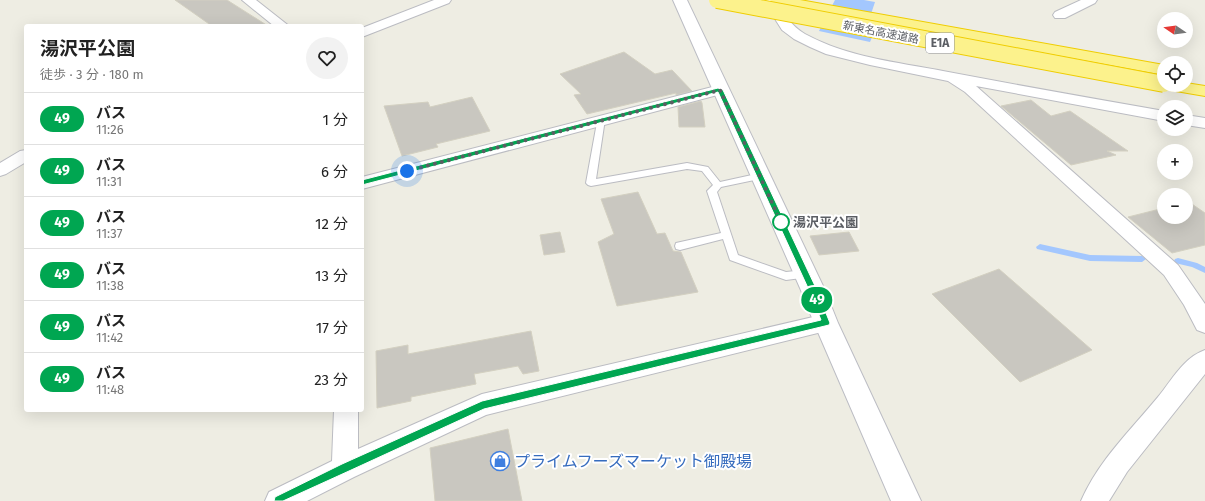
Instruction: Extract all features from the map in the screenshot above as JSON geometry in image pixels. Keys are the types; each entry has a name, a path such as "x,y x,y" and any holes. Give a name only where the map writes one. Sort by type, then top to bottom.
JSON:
{"highway":[{"name":"新東名高速道路","path":"717,0 1157,83"},
{"name":"新東名高速道路","path":"777,0 1157,69"},
{"path":"1193,75 1205,77"},
{"path":"1193,89 1205,91"}],"street":[{"path":"248,0 279,24"},
{"path":"364,32 445,0"},
{"path":"680,0 720,90 761,176 906,501"},
{"path":"769,0 787,27 799,36 825,49 870,61 1157,115"},
{"path":"1060,15 1091,0"},
{"path":"953,77 970,90 1171,270 1192,300 1205,324"},
{"path":"364,182 720,90"},
{"path":"1193,121 1205,123"},
{"path":"0,170 24,157"},
{"path":"279,501 482,405 826,323"},
{"path":"1095,501 1099,492 1115,468 1185,381 1205,360"},
{"path":"346,412 346,468"}],"lane":[{"path":"601,120 591,183 687,166 705,169 718,185"},
{"path":"761,176 718,185 712,191 734,257 786,276 805,274"},
{"path":"680,246 726,235"}],"water":[{"path":"835,0 864,0 875,2 871,14 881,16 870,42 819,31"}],"building":[{"path":"175,0 227,0 265,24 209,24"},
{"path":"624,52 655,74 672,70 692,91 676,95 676,93 587,114 574,95 581,94 560,74"},
{"path":"472,97 490,131 436,144 438,147 402,156 384,106 428,102 430,107"},
{"path":"1031,100 1051,116 1070,111 1128,151 1107,151 1116,155 1071,165 1001,106"},
{"path":"701,101 705,127 679,127 678,107"},
{"path":"638,192 657,234 665,233 673,251 681,252 698,292 617,306 598,242 614,234 601,199"},
{"path":"1193,205 1205,213 1205,245 1172,253 1128,217 1157,210 1157,224 1193,224"},
{"path":"560,232 565,252 544,255 540,235"},
{"path":"849,232 859,251 819,255 810,236"},
{"path":"999,269 1092,350 1020,382 932,294"},
{"path":"531,331 539,371 523,374 518,366 474,374 476,384 411,397 411,401 377,408 376,351 408,345 408,354"},
{"path":"508,429 522,501 435,501 430,448"}],"waterway":[{"path":"1040,247 1090,258 1142,259"},
{"path":"1178,261 1194,265 1205,270"}],"bus line":[{"name":"49","path":"279,501 482,405 826,323 812,288 720,90 364,182"}],"place":[{"name":"湯沢平公園","path":"781,222"},
{"name":"プライムフーズマーケット御殿場","path":"500,461"}],"route":[{"path":"407,171 720,90 781,222"}]}
